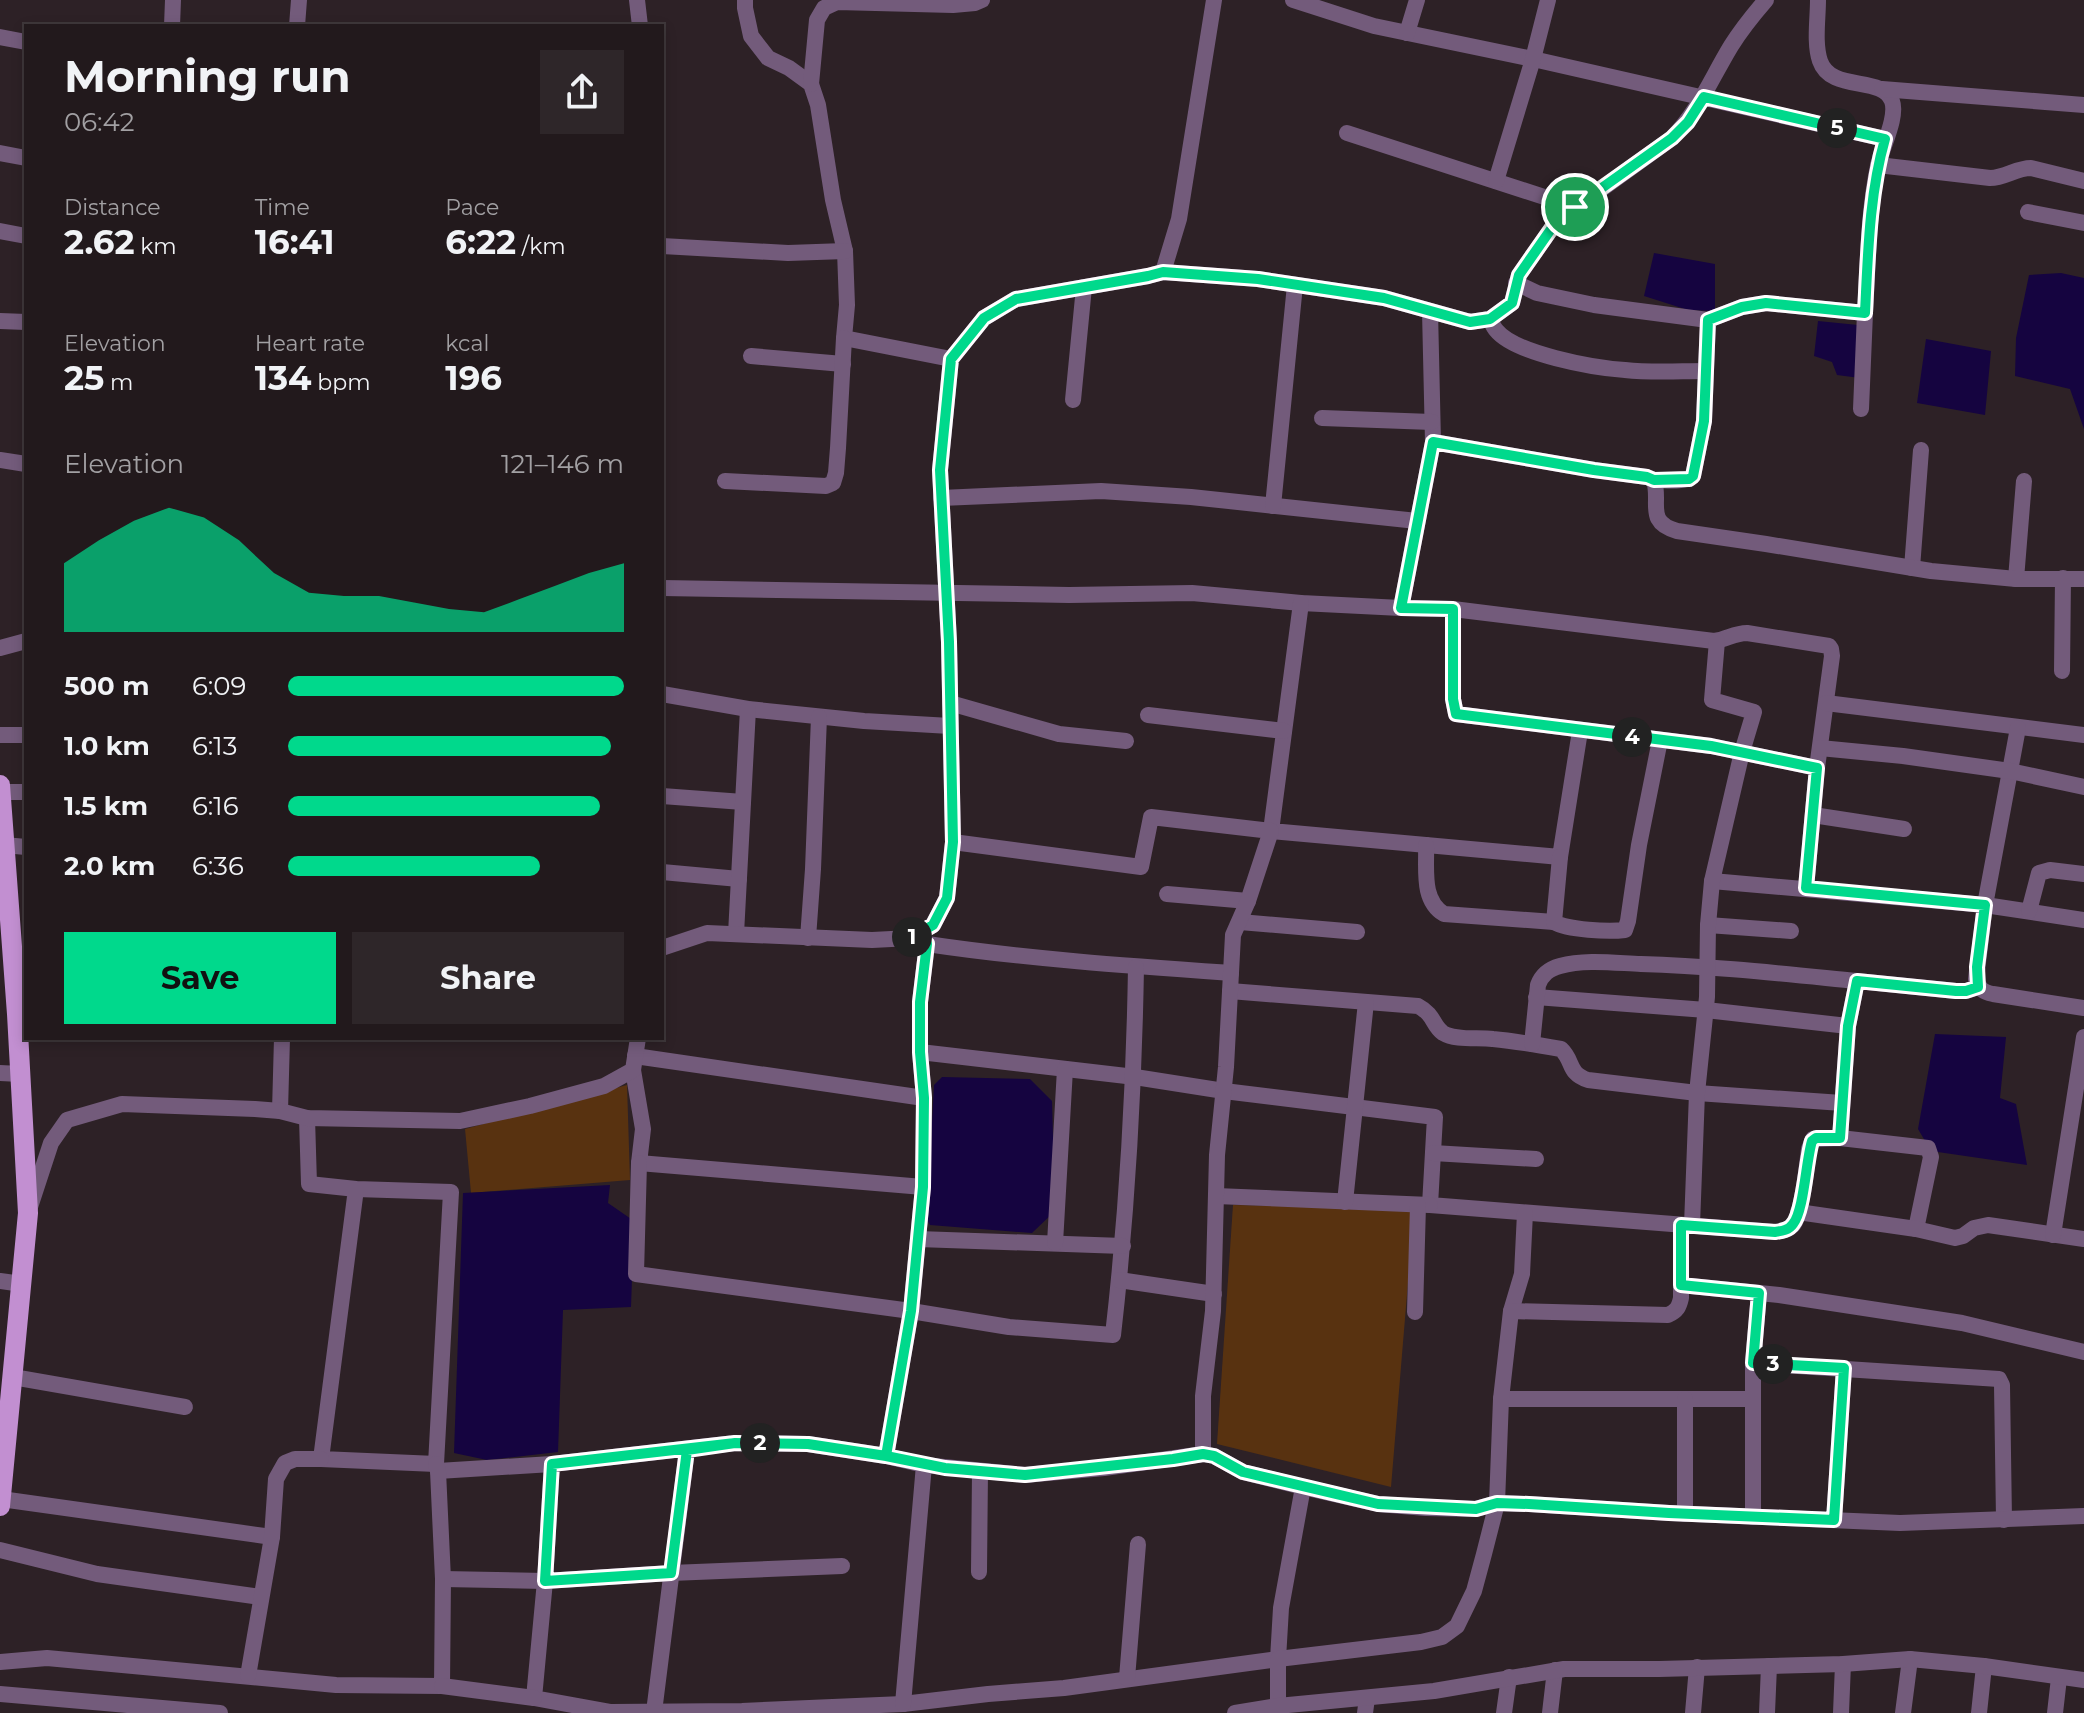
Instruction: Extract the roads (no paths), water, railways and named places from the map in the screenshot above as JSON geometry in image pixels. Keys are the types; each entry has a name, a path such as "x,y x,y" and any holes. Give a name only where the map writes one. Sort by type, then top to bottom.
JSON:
{"main road":[{"path":"0,785 3,880 22,1014 10,1074 28,1213 13,1377 3,1442 0,1506"}],"street":[{"path":"172,24 173,0"},
{"path":"297,24 299,0"},
{"path":"637,0 640,24"},
{"path":"745,0 751,36 768,58 811,84"},
{"path":"725,481 826,486 833,483 847,305 845,251 833,200 818,105 811,84 817,20 824,8 837,2 953,5 982,0"},
{"path":"1163,272 1179,219 1214,0"},
{"path":"1293,0 1374,26 1885,139"},
{"path":"1407,33 1417,0"},
{"path":"1496,181 1548,0"},
{"path":"911,938 933,925 947,898 953,842 949,642 940,470 951,359 984,318 1016,299 1163,272 1258,279 1384,298 1470,322 1490,319 1512,303 1519,275 1556,222 1672,138 1688,122 1730,47 1766,0"},
{"path":"1818,0 1819,59 1824,70 1836,78 1882,89 2084,105"},
{"path":"0,37 24,42"},
{"path":"1861,409 1869,249 1878,165 1893,114 1893,103 1882,89"},
{"path":"1347,133 1575,207"},
{"path":"0,153 24,158"},
{"path":"1878,165 1990,178 2031,168 2084,181"},
{"path":"2028,212 2084,223"},
{"path":"0,231 24,236"},
{"path":"664,246 788,253 845,251"},
{"path":"1516,283 1537,293 1594,305 1708,320 1742,307 1766,303 1865,313"},
{"path":"1273,506 1295,285"},
{"path":"1073,400 1084,287"},
{"path":"1401,608 1433,442 1430,311"},
{"path":"1490,319 1497,332 1509,341 1557,358 1625,370 1706,371"},
{"path":"1433,442 1654,480 1689,479 1693,476 1704,421 1708,320"},
{"path":"0,321 24,322"},
{"path":"844,338 951,359"},
{"path":"751,356 843,364"},
{"path":"1322,418 1432,422"},
{"path":"1912,568 1921,450"},
{"path":"0,460 24,464"},
{"path":"1654,480 1656,513 1658,520 1668,529 1912,568 2016,579 2084,579"},
{"path":"2016,579 2024,481"},
{"path":"941,498 1101,491 1191,497 1417,521"},
{"path":"2062,671 2063,578"},
{"path":"664,588 1069,595 1192,593 1301,603 1453,609 1717,641 1747,633 1829,646 1832,656 1817,768 1806,888"},
{"path":"1203,1454 1203,1396 1214,1294 1217,1155 1233,935 1248,901 1271,831 1301,603"},
{"path":"1453,609 1453,699 1456,714 1742,752 1817,768"},
{"path":"1511,1311 1668,1315 1679,1306 1706,1010 1712,881 1754,712 1712,700 1717,641"},
{"path":"0,648 24,642"},
{"path":"664,694 819,717 950,726"},
{"path":"950,703 1059,734 1126,741"},
{"path":"1826,703 2084,735"},
{"path":"736,934 748,709"},
{"path":"1148,715 1284,731"},
{"path":"808,938 819,717"},
{"path":"2018,728 1985,905 1977,967 1978,987 1993,994 2084,1008"},
{"path":"1554,922 1560,857 1580,731"},
{"path":"0,735 24,735"},
{"path":"1426,845 1430,901 1435,909 1444,914 1625,930 1660,740"},
{"path":"1820,748 2010,771 2084,787"},
{"path":"1,792 24,792"},
{"path":"664,796 743,802"},
{"path":"1813,815 1904,829"},
{"path":"953,842 1141,867 1151,817 1560,857"},
{"path":"4,845 24,847"},
{"path":"2029,911 2039,873 2050,870 2084,874"},
{"path":"664,872 739,879"},
{"path":"1712,881 1985,905 2084,920"},
{"path":"1167,894 1248,901"},
{"path":"1240,922 1357,932"},
{"path":"1708,925 1791,931"},
{"path":"664,947 707,933 872,940 911,938 927,944 977,952 1136,967 1366,1002 1418,1006 1430,1013 1443,1033 1452,1037 1561,1049 1573,1072 1588,1080 1697,1093 1842,1103"},
{"path":"886,1456 911,1311 923,1187 924,1098 920,1002 927,944"},
{"path":"1532,1044 1541,977 1546,971 1559,966 1594,963 1707,966 1956,991 1978,987"},
{"path":"638,1040 634,1063 643,1129 636,1274 1009,1327 1113,1335 1123,1246 1135,1077 1136,967"},
{"path":"1840,1138 1848,1026 1857,981"},
{"path":"1536,997 1706,1010 1848,1026"},
{"path":"1345,1202 1366,1002"},
{"path":"2053,1235 2084,1037"},
{"path":"280,1111 282,1040"},
{"path":"920,1052 1435,1117 1415,1312"},
{"path":"28,1213 51,1143 67,1120 122,1104 280,1111 307,1118 460,1121 604,1086 634,1063 924,1098"},
{"path":"1055,1243 1065,1069"},
{"path":"307,1118 309,1184 451,1192 437,1468 443,1579 442,1686"},
{"path":"1216,1196 1424,1205 1775,1232 1794,1224 1812,1141 1816,1138 1840,1138 1928,1148 1931,1157 1916,1229"},
{"path":"1433,1153 1536,1159"},
{"path":"639,1163 923,1187"},
{"path":"321,1459 356,1189"},
{"path":"1798,1212 1916,1229 1955,1238 1980,1225 2084,1239"},
{"path":"0,1662 47,1658 336,1685 442,1686 611,1712 742,1711 903,1704 1064,1688 1127,1678 1277,1665 1442,1637 1457,1626 1474,1591 1497,1503 1501,1399 1511,1311 1522,1274 1525,1213"},
{"path":"918,1239 1123,1246"},
{"path":"1119,1280 1214,1294"},
{"path":"0,1281 22,1284"},
{"path":"1681,1285 1759,1293 1962,1323 2084,1352"},
{"path":"1753,1517 1752,1399 1759,1293"},
{"path":"1753,1363 1999,1379 2002,1385 2004,1520"},
{"path":"1834,1520 1844,1368"},
{"path":"13,1377 185,1407"},
{"path":"1501,1399 1752,1399"},
{"path":"1685,1399 1685,1514"},
{"path":"248,1676 272,1537 276,1479 285,1463 295,1459 437,1468 552,1464 735,1443 808,1444 924,1465 1025,1475 1203,1454 1214,1456 1243,1472 1378,1504 1476,1509 1497,1503 1900,1523 2084,1516"},
{"path":"654,1712 687,1450"},
{"path":"534,1698 552,1464"},
{"path":"903,1704 924,1465"},
{"path":"979,1572 980,1471"},
{"path":"1278,1699 1281,1608 1303,1487"},
{"path":"1,1499 272,1537"},
{"path":"1127,1678 1138,1544"},
{"path":"0,1550 97,1574 261,1597"},
{"path":"443,1579 545,1581 842,1566"},
{"path":"1903,1713 1910,1659"},
{"path":"1235,1713 1260,1711 1278,1699 1366,1705 1555,1670 1843,1664 1910,1659 2084,1680"},
{"path":"1841,1713 1843,1664"},
{"path":"1767,1713 1769,1666"},
{"path":"1979,1713 1984,1666"},
{"path":"1693,1713 1697,1667"},
{"path":"1550,1713 1555,1670"},
{"path":"1504,1713 1509,1677"},
{"path":"2055,1713 2059,1678"},
{"path":"0,1694 134,1709 220,1713"}]}
